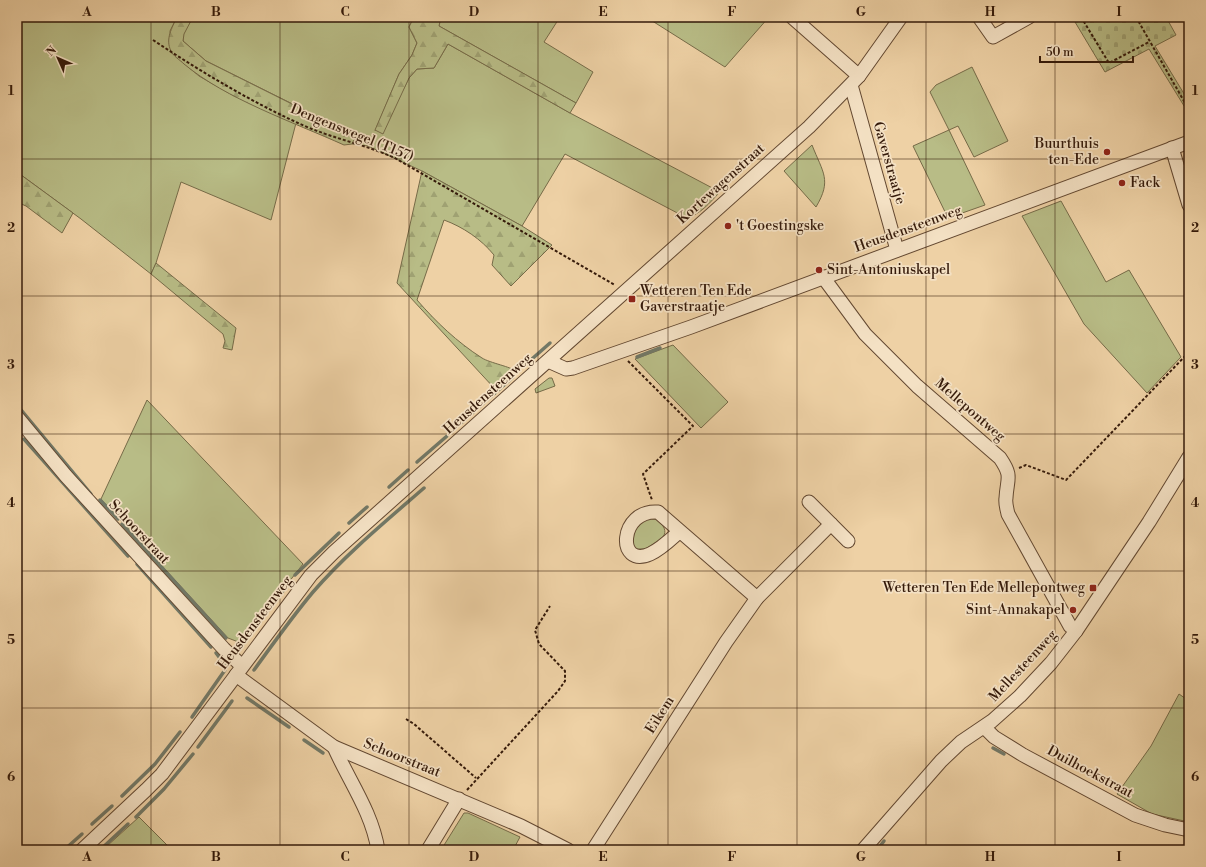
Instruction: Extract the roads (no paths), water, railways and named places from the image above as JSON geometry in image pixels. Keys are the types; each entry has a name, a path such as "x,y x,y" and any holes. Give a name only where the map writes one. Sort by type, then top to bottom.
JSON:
{"street":[{"path":"792,17 855,81"},
{"name":"Kortewagenstraat","path":"548,361 809,127 855,81 901,17"},
{"path":"979,17 993,37 1029,17"},
{"name":"Gaverstraatje","path":"855,81 896,250"},
{"name":"Heusdensteenweg","path":"82,850 162,774 290,601 311,575 548,361 566,369 619,352 1189,142"},
{"path":"1172,148 1189,205"},
{"name":"Mellepontweg","path":"823,277 865,334 917,386 995,452 1004,463 1009,479 1005,498 1008,514 1070,626 1076,631"},
{"name":"Schoorstraat","path":"17,417 66,476 224,649 239,670 334,747 459,798 521,826 568,850"},
{"name":"Mellesteenweg","path":"863,850 940,761 961,742 984,727 1020,696 1051,663 1076,631 1149,522 1189,457"},
{"path":"809,502 848,540"},
{"path":"680,531 650,554 635,555 626,544 625,538 629,529 640,517 647,512 658,512 680,531 757,598"},
{"name":"Eikem","path":"593,850 726,642 757,598 831,524"},
{"name":"Duilhoekstraat","path":"984,727 994,737 1017,751 1135,815 1165,825 1189,830"},
{"path":"334,747 354,784 370,822 378,850"},
{"path":"428,850 459,798"}],"waterway":[{"path":"524,366 550,343"},
{"path":"637,357 660,348"},
{"path":"461,423 513,377"},
{"path":"17,405 91,494"},
{"path":"417,462 447,436"},
{"path":"24,439 128,556"},
{"path":"389,487 408,470"},
{"path":"254,670 313,592 339,564 424,488"},
{"path":"100,500 118,519"},
{"path":"349,523 367,507"},
{"path":"122,524 226,638"},
{"path":"295,575 339,533"},
{"path":"137,564 211,647"},
{"path":"243,643 289,583"},
{"path":"192,717 225,670 226,666 216,653"},
{"path":"247,698 289,727"},
{"path":"198,747 232,701"},
{"path":"122,796 155,764 180,732"},
{"path":"304,740 323,753"},
{"path":"993,748 1004,754"},
{"path":"136,817 164,789 193,754"},
{"path":"92,824 112,806"},
{"path":"100,850 128,824"},
{"path":"64,850 82,834"},
{"path":"877,850 884,841"}],"place":[{"name":"Buurthuis ten-Ede","path":"1107,152"},
{"name":"Fack","path":"1122,183"},
{"name":"'t Goestingske","path":"728,226"},
{"name":"Sint-Antoniuskapel","path":"819,270"},
{"name":"Wetteren Ten Ede Gaverstraatje","path":"632,299"},
{"name":"Wetteren Ten Ede Mellepontweg","path":"1093,588"},
{"name":"Sint-Annakapel","path":"1073,610"}]}
